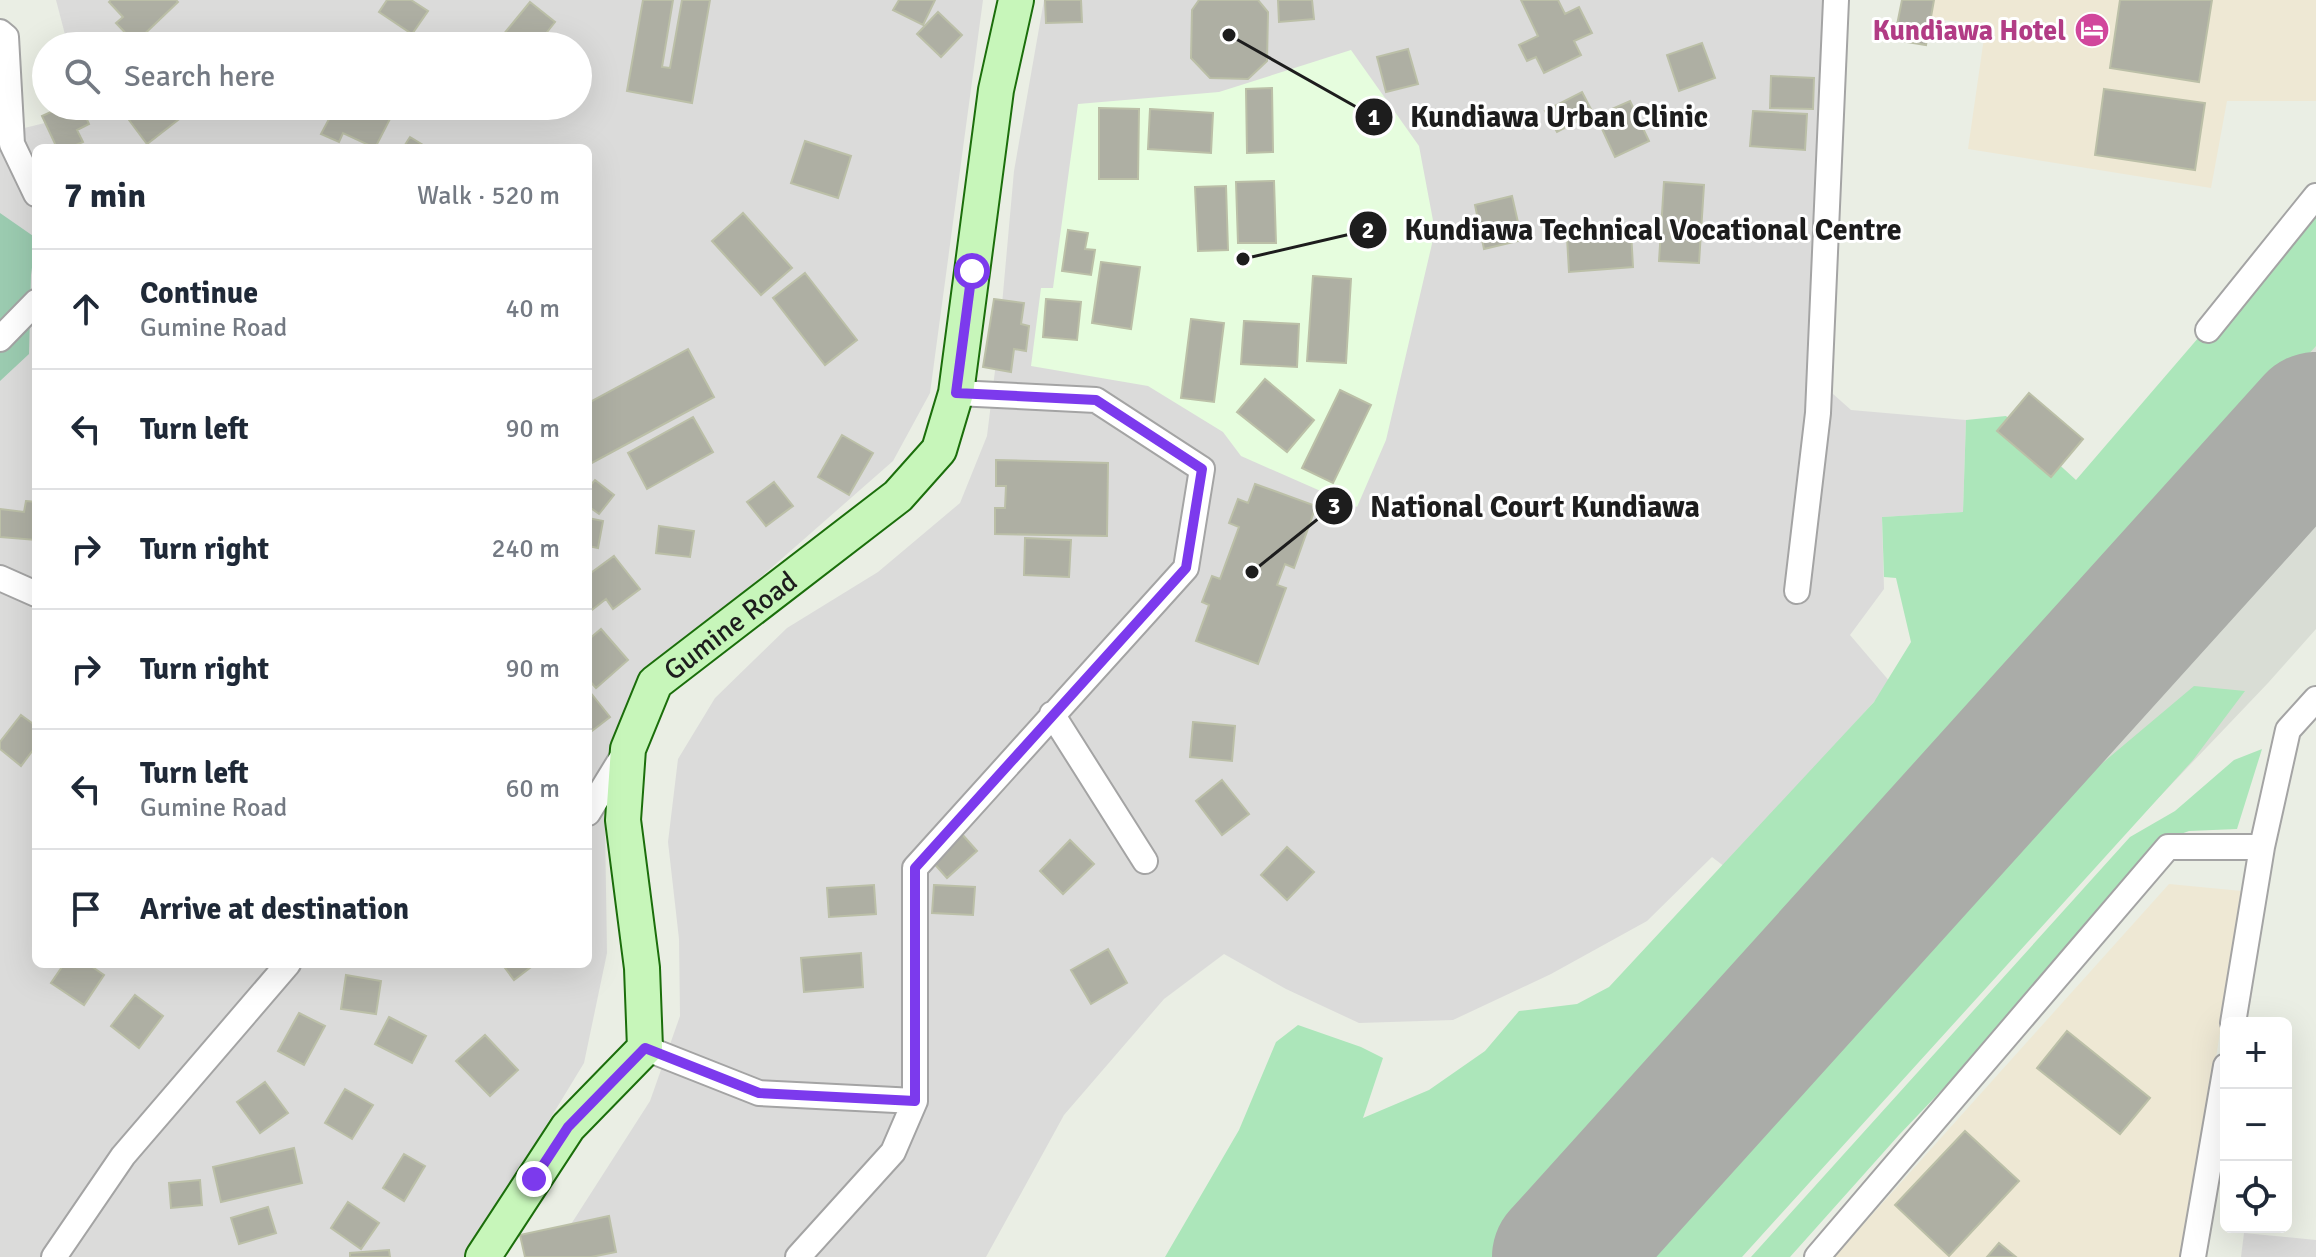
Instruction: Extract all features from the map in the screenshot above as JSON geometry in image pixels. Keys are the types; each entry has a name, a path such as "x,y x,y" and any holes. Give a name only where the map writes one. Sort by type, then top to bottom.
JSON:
{"main road":[{"name":"Gumine Road","path":"645,1048 642,968 623,820 628,749 655,683 898,496 939,450 956,393 996,90 1016,0"},
{"path":"483,1257 568,1127 645,1048"}],"street":[{"path":"1797,591 1818,413 1836,0"},
{"path":"0,32 6,37 12,144 32,186"},
{"path":"2208,330 2316,196"},
{"path":"0,339 32,306"},
{"path":"798,1257 893,1152 915,1101 915,868 1186,568 1202,469 1096,400 956,393"},
{"path":"0,578 32,592"},
{"path":"2234,1017 2262,847 2288,730 2316,699"},
{"path":"1052,714 1145,861"},
{"path":"592,807 628,749"},
{"path":"1817,1257 2168,847 2262,847"},
{"path":"54,1257 123,1156 285,968"},
{"path":"645,1048 759,1093 915,1101"},
{"path":"2193,1257 2222,1089"}],"shaded area":[{"path":"56,0 983,0 930,393 893,461 638,685 604,764 607,953 584,1063 466,1257 0,1257 0,134 57,120 592,120 592,32 64,32"},
{"path":"1044,0 1823,0 1814,377 1851,410 1966,420 1963,512 1882,517 1884,589 1850,635 1891,683 1725,867 1712,857 1647,921 1551,974 1453,1020 1359,1023 1286,989 1224,954 1164,999 1064,1115 986,1257 550,1257 650,1101 680,1016 679,939 668,842 678,759 715,698 787,628 878,572 960,503 987,436 1014,171"},
{"path":"1913,0 2316,0 2316,101 2227,101 2211,188 1968,149 1986,24 1910,17"},
{"path":"1351,50 1419,146 1435,231 1386,440 1357,507 1241,456 1223,432 1148,386 1031,366 1041,288 1053,288 1078,104 1219,92"},
{"path":"2316,209 2316,629 2268,683 2126,832 1741,1257 1374,1257 2058,501"},
{"path":"0,213 32,235 32,268 29,354 0,381"},
{"path":"2169,884 2242,891 2185,1257 1834,1257"},
{"path":"2244,1233 2316,1240 2316,1257 2241,1257"}],"green space":[{"path":"2316,201 2316,346 1496,1257 1165,1257 1239,1130 1276,1042 1298,1025 1383,1058 1363,1118 1429,1090 1485,1051 1519,1011 1577,1004 1609,987 1874,702 1911,642 1896,578 1884,577 1882,517 1963,512 1966,420 2006,416 2076,480"},
{"path":"2194,686 2245,691 2193,760 1742,1257 1650,1257 1855,1024 2093,771"},
{"path":"2262,749 2237,829 2189,831 2156,843 1978,1052 1790,1257 1751,1257 2130,837 2175,811 2234,760"}],"building":[{"path":"387,0 411,0 428,11 413,32 379,12"},
{"path":"643,0 673,0 662,67 670,68 682,0 710,0 692,103 627,91"},
{"path":"899,0 935,0 923,25 893,10"},
{"path":"1045,0 1081,0 1082,22 1046,23"},
{"path":"1199,0 1258,0 1268,12 1267,61 1248,79 1210,78 1191,58 1192,10"},
{"path":"1278,0 1312,0 1314,19 1279,22"},
{"path":"1521,0 1558,0 1565,14 1579,7 1592,33 1574,41 1581,55 1544,73 1536,57 1527,61 1519,45 1538,36"},
{"path":"1902,0 1934,0 1926,45 1894,40"},
{"path":"2120,0 2212,0 2199,82 2110,68"},
{"path":"109,2 178,2 147,32 125,32 116,23 123,17"},
{"path":"530,2 555,22 547,32 505,32"},
{"path":"938,12 962,35 941,57 917,34"},
{"path":"1702,43 1715,78 1679,91 1667,55"},
{"path":"1408,49 1418,84 1386,92 1377,57"},
{"path":"1771,76 1814,78 1813,109 1770,108"},
{"path":"1272,88 1273,152 1247,153 1246,89"},
{"path":"2104,89 2205,103 2195,170 2095,155"},
{"path":"1582,92 1593,113 1557,132 1545,111"},
{"path":"1630,101 1649,141 1615,157 1596,116"},
{"path":"1099,108 1139,109 1138,179 1099,179"},
{"path":"1150,109 1213,113 1211,153 1148,149"},
{"path":"1753,111 1807,114 1805,150 1750,146"},
{"path":"44,120 87,120 89,124 77,130 83,142 55,144"},
{"path":"129,120 178,120 147,144"},
{"path":"328,120 389,120 377,144 366,144 343,133 339,142 321,134"},
{"path":"410,137 421,144 406,144"},
{"path":"805,141 851,156 838,198 791,183"},
{"path":"1274,181 1276,243 1238,243 1236,182"},
{"path":"1664,182 1704,185 1699,263 1659,261"},
{"path":"1226,186 1228,250 1198,251 1195,187"},
{"path":"1512,196 1522,240 1484,249 1475,205"},
{"path":"743,213 792,268 761,295 712,241"},
{"path":"1068,230 1088,233 1085,249 1095,250 1091,275 1062,271"},
{"path":"1631,232 1633,267 1569,272 1567,237"},
{"path":"1101,262 1140,267 1131,329 1092,323"},
{"path":"805,273 857,340 825,365 773,298"},
{"path":"1313,276 1351,279 1346,363 1307,361"},
{"path":"994,299 1024,303 1021,324 1029,326 1026,351 1014,349 1011,372 983,367"},
{"path":"1046,299 1081,302 1077,340 1043,337"},
{"path":"1191,319 1224,323 1214,402 1181,398"},
{"path":"1244,321 1299,324 1297,367 1241,364"},
{"path":"688,349 714,397 592,463 592,401"},
{"path":"1265,379 1314,420 1287,452 1237,412"},
{"path":"1340,390 1371,405 1333,483 1302,468"},
{"path":"2029,393 2083,439 2051,477 1997,431"},
{"path":"693,417 713,452 647,489 628,453"},
{"path":"842,435 873,453 849,495 818,477"},
{"path":"996,460 1108,463 1107,536 995,534 995,508 1005,508 1006,486 996,486"},
{"path":"595,480 614,495 599,514 592,509 592,483"},
{"path":"774,482 793,506 766,526 747,502"},
{"path":"1255,484 1316,506 1294,568 1285,564 1277,585 1286,588 1258,664 1196,641 1209,605 1202,602 1212,576 1220,579 1239,527 1229,523 1238,499 1248,503"},
{"path":"26,501 32,502 32,540 0,537 0,509 24,512"},
{"path":"592,519 603,521 598,548 592,547"},
{"path":"659,526 694,531 690,557 656,553"},
{"path":"1025,538 1071,540 1069,577 1024,575"},
{"path":"614,556 640,589 613,609 606,599 592,610 592,572"},
{"path":"601,629 628,660 596,688 592,684 592,637"},
{"path":"592,694 610,717 592,731"},
{"path":"21,715 32,723 32,751 21,766 0,749 0,742"},
{"path":"1193,722 1235,726 1232,761 1190,757"},
{"path":"1222,780 1249,814 1222,835 1196,801"},
{"path":"961,833 977,851 947,878 931,860"},
{"path":"1070,840 1094,864 1063,894 1040,871"},
{"path":"1287,847 1314,872 1287,900 1261,875"},
{"path":"874,885 876,914 829,917 827,888"},
{"path":"934,885 975,887 973,915 932,913"},
{"path":"1108,949 1127,983 1091,1004 1071,970"},
{"path":"861,953 863,987 804,992 801,958"},
{"path":"61,968 94,968 104,975 84,1005 51,983"},
{"path":"505,968 530,968 514,980"},
{"path":"346,975 381,981 376,1014 341,1009"},
{"path":"135,995 163,1016 139,1048 111,1026"},
{"path":"299,1013 325,1026 304,1065 278,1051"},
{"path":"389,1017 426,1036 412,1063 375,1044"},
{"path":"2067,1031 2150,1098 2120,1134 2037,1068"},
{"path":"485,1035 518,1070 490,1096 456,1061"},
{"path":"265,1082 288,1113 260,1133 237,1102"},
{"path":"345,1089 373,1105 352,1139 325,1123"},
{"path":"1965,1131 2019,1181 1949,1256 1895,1205"},
{"path":"294,1148 302,1183 221,1202 213,1167"},
{"path":"404,1154 425,1166 404,1201 383,1188"},
{"path":"200,1180 202,1205 171,1208 169,1183"},
{"path":"348,1202 379,1223 361,1249 331,1228"},
{"path":"268,1207 276,1233 239,1244 231,1218"},
{"path":"609,1216 616,1252 591,1257 525,1257 520,1235"},
{"path":"1999,1243 2016,1257 1987,1257"},
{"path":"389,1250 390,1257 350,1257 350,1253"}],"runway":[{"path":"1562,1257 2316,422"}],"place":[{"name":"Kundiawa Hotel","path":"2092,30"},
{"name":"Kundiawa Urban Clinic","path":"1229,35"},
{"name":"Kundiawa Technical Vocational Centre","path":"1243,259"},
{"name":"National Court Kundiawa","path":"1252,572"}],"route":[{"path":"534,1179 568,1127 645,1048 759,1093 915,1101 915,868 1186,568 1202,469 1096,400 956,393 972,271"}]}
